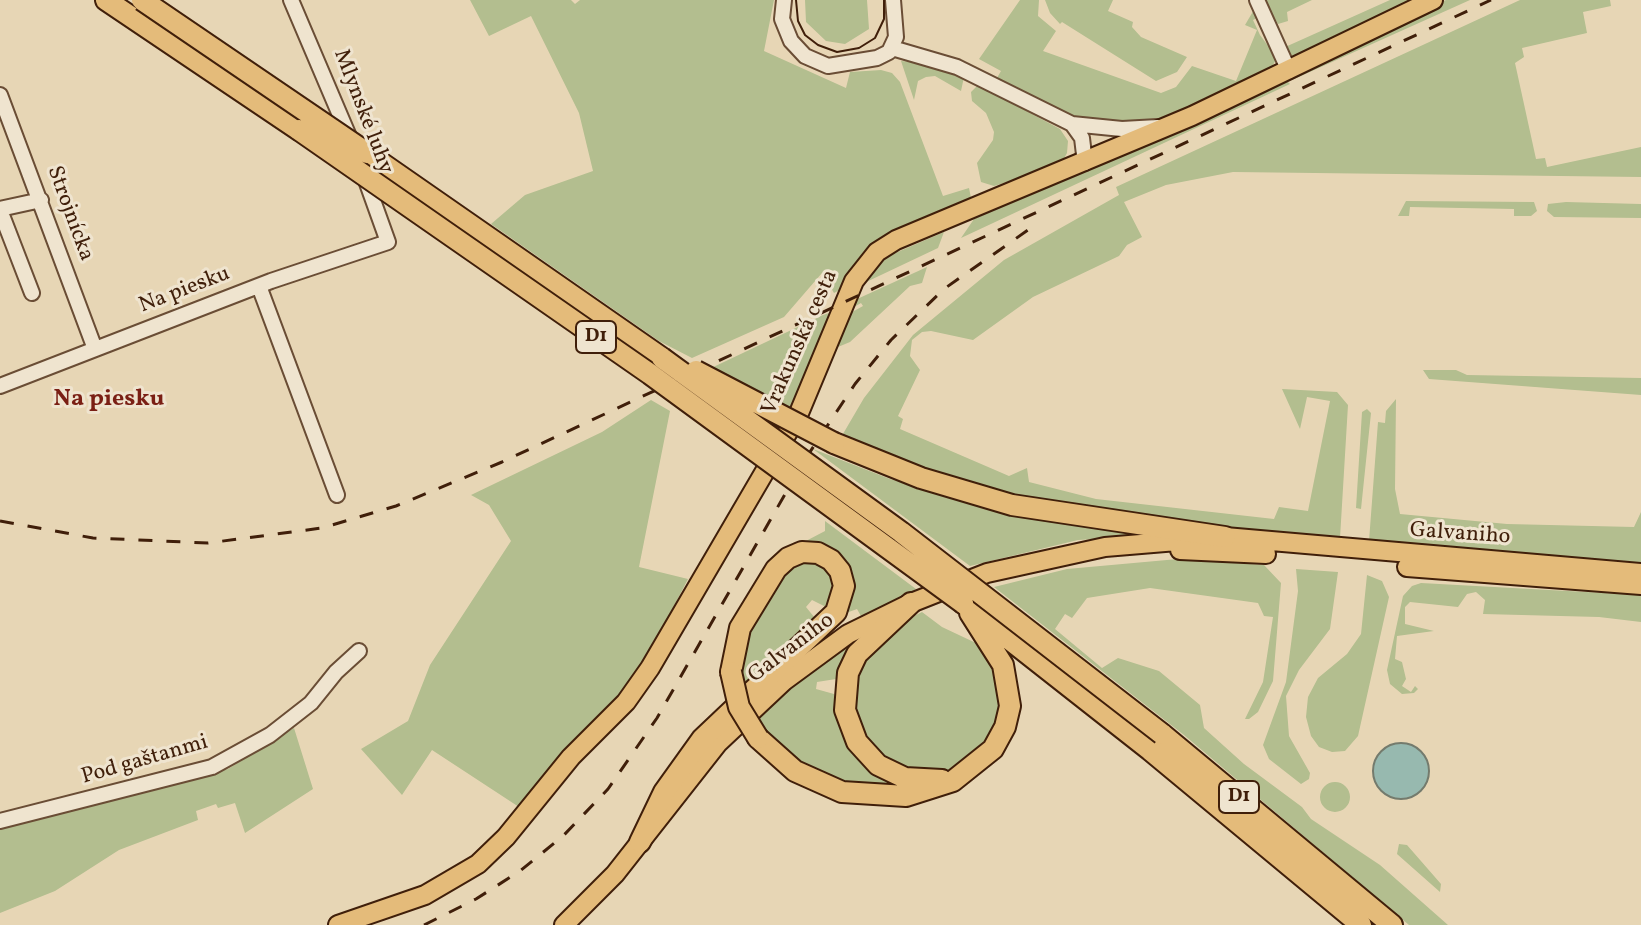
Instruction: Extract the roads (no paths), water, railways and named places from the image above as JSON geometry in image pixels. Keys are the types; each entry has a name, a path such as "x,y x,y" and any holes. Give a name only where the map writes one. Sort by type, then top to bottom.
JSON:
{"highway":[{"name":"D1","path":"106,0 650,374 1156,742 1361,925"},
{"name":"D1","path":"142,0 662,358 901,532 1156,742 1392,925"},
{"path":"662,358 706,375 834,443 901,471 1049,513 1225,537"},
{"path":"640,842 664,792 702,739 836,612 844,586 840,571 831,560 818,553 802,552 788,558 776,569 740,628 731,672 739,707 758,738 809,779 860,795 892,798 942,787 975,766 993,749 1008,715 1008,681 999,657 963,603"},
{"path":"911,603 871,637 852,664 844,699 850,730 870,759 905,778 943,780 975,766"}],"main road":[{"name":"Vrakunská cesta","path":"338,925 425,895 478,864 506,837 571,757 626,702 650,668 799,413 817,378 849,293 873,255 896,240 1167,127 1433,0"},
{"name":"Galvaniho","path":"564,925 615,874 694,771 763,700 848,634 911,603 1027,562 1133,545 1225,537 1641,573"},
{"name":"Galvaniho","path":"1133,545 1641,585"}],"street":[{"name":"Mlynské luhy","path":"291,0 359,161 388,242"},
{"path":"784,0 781,13 786,33 800,52 816,63 828,66 877,58 892,48 897,33 893,0"},
{"path":"1257,0 1289,71"},
{"path":"892,48 957,67 1072,124 1122,129 1167,127"},
{"name":"Strojnícka","path":"0,95 95,349"},
{"path":"1072,124 1082,138 1085,163"},
{"path":"32,293 0,210 41,200"},
{"name":"Na piesku","path":"0,386 259,286 388,242"},
{"path":"259,286 337,495"},
{"name":"Pod gaštanmi","path":"0,821 212,767 270,735 311,703 336,672 359,651"}],"water":[{"path":"1401,743 1421,751 1429,771 1421,791 1401,799 1381,791 1373,771 1381,751"}],"tram line":[{"path":"796,0 798,21 805,35 818,45 837,52 859,48 875,38 884,19 884,0"}],"railway":[{"path":"0,521 93,538 208,543 322,528 396,506 502,462 1491,0"},
{"path":"424,925 476,899 520,871 563,836 608,789 657,718 804,461 855,384 891,340 944,289 1038,223"}],"district":[{"name":"Na piesku","path":"109,401"}]}
